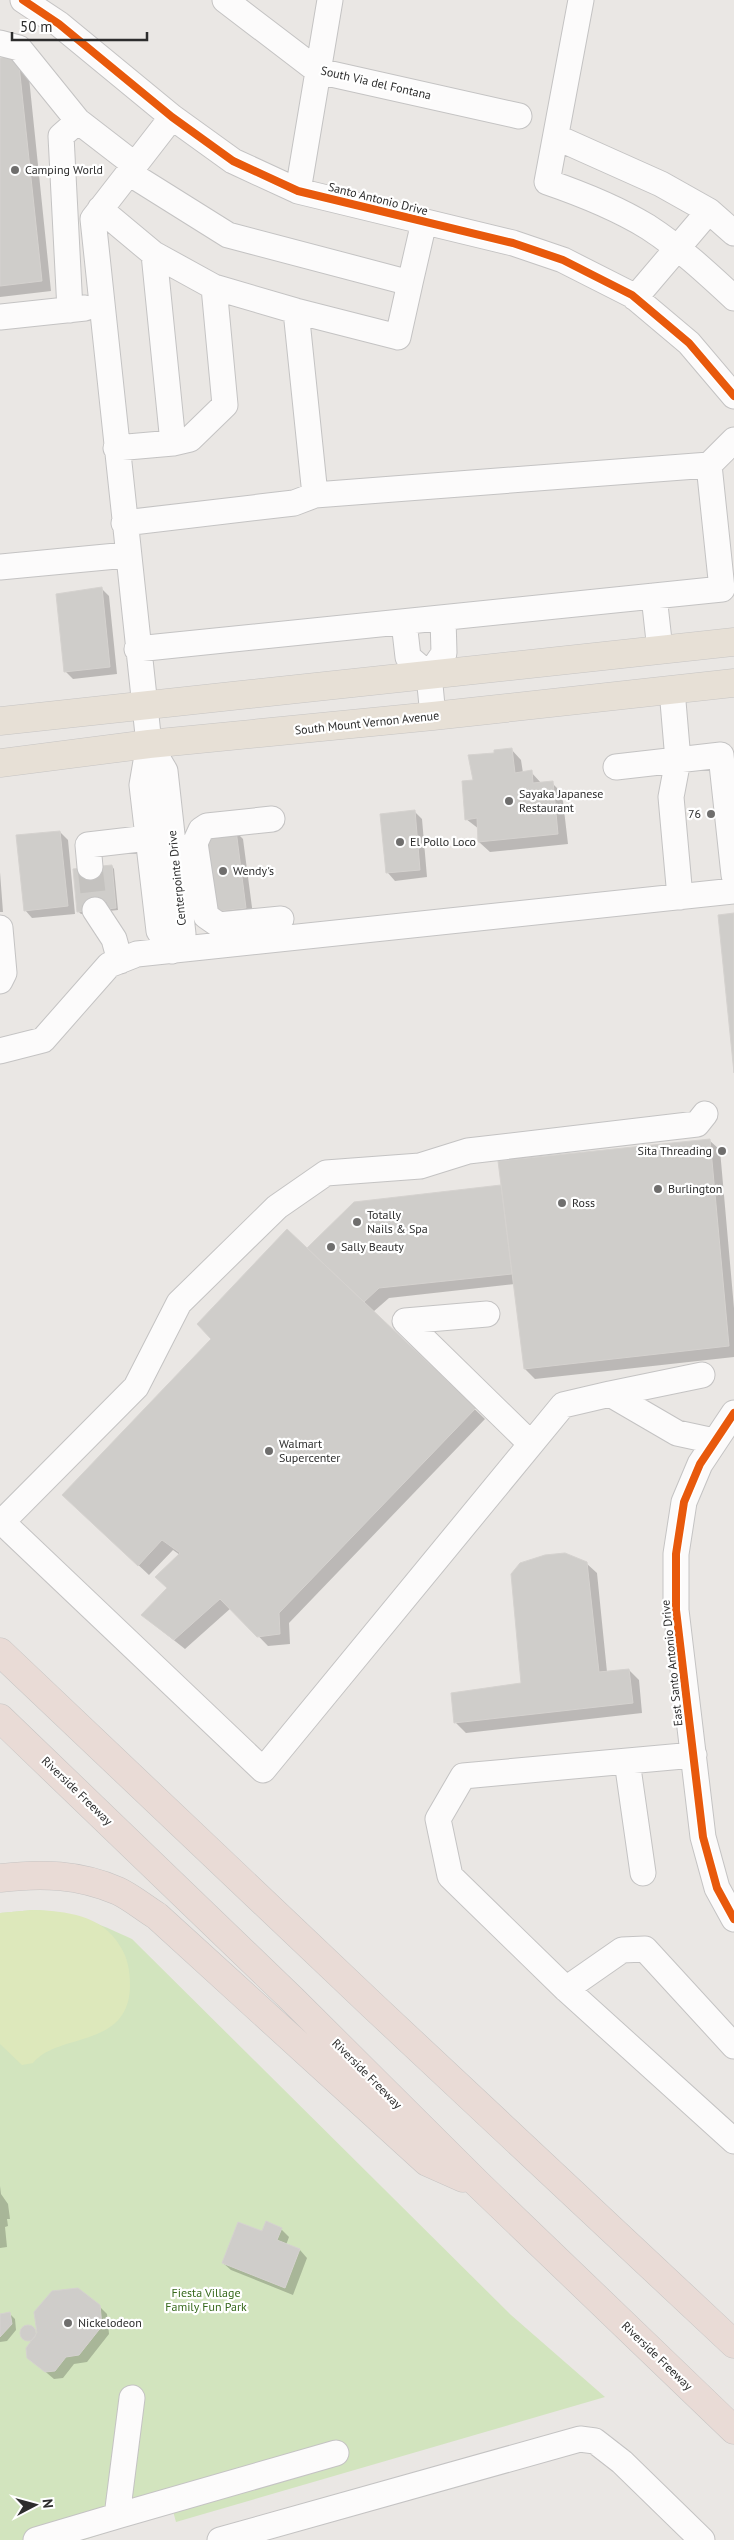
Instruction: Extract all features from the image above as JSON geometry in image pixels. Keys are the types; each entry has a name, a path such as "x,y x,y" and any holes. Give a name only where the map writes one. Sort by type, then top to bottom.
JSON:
{"highway":[{"path":"0,1652 379,2012 734,2344"},
{"name":"Riverside Freeway","path":"0,1718 293,2000 478,2184 734,2430"},
{"path":"0,1878 35,1873 74,1876 119,1891 157,1916 427,2162 478,2184"}],"main road":[{"path":"0,721 734,642"},
{"name":"South Mount Vernon Avenue","path":"0,763 149,744 433,716 734,683"}],"street":[{"name":"Santo Antonio Drive","path":"23,0 51,8 172,117 233,161 298,191 513,243 563,260 635,298 689,344 723,368 734,396"},
{"name":"South Via del Fontana","path":"225,0 318,71 519,116"},
{"path":"298,191 330,0"},
{"path":"581,0 547,182 587,196 649,228 677,248 734,298"},
{"path":"0,43 19,48 78,121 132,169 228,235 410,283"},
{"path":"172,117 100,210 154,254 214,287 296,311 398,337 424,222"},
{"path":"70,310 61,136 78,121"},
{"path":"556,137 662,184 709,211 734,233"},
{"name":"Centerpointe Drive","path":"100,210 93,219 143,706 149,744 142,785 159,931 172,951 183,934 165,771 149,744"},
{"path":"635,298 709,211"},
{"path":"154,254 173,443"},
{"path":"116,448 173,443 190,438 225,405 214,287"},
{"path":"0,317 102,307"},
{"path":"296,311 315,495"},
{"path":"124,523 294,503 315,495 709,464 734,440"},
{"path":"137,649 722,589 709,464"},
{"path":"0,567 127,555"},
{"path":"654,596 660,650"},
{"path":"433,716 429,675 444,653 442,618"},
{"path":"404,622 408,657 429,675"},
{"path":"672,690 678,760 671,797 680,897"},
{"path":"616,767 721,755 734,874"},
{"path":"272,819 206,826 197,836 195,843 206,916 219,925 281,919"},
{"path":"90,868 88,845 148,838"},
{"path":"0,1051 43,1040 109,965 137,954 734,892"},
{"path":"95,910 114,939 120,961"},
{"path":"0,928 4,973 0,981"},
{"path":"702,1375 563,1405 263,1770 1,1521 136,1387 179,1304 277,1207 326,1173 420,1166 468,1151 697,1124 705,1114"},
{"path":"487,1314 404,1321 531,1444"},
{"path":"610,1394 677,1433 714,1441"},
{"name":"East Santo Antonio Drive","path":"734,1413 700,1464 684,1502 676,1554 676,1610 703,1837 718,1888 734,1919"},
{"path":"677,1433 700,1464"},
{"path":"694,1755 463,1776 438,1819 450,1876 566,1989 734,2142"},
{"path":"627,1761 643,1873"},
{"path":"566,1989 622,1950 645,1949 734,2046"},
{"path":"117,2516 132,2398"},
{"path":"220,2540 264,2534 580,2439 595,2441 622,2462 702,2540"},
{"path":"36,2540 336,2454"}],"green space":[{"name":"Fiesta Village Family Fun Park","path":"33,1910 72,1915 132,1939 511,2315 605,2397 176,2522 173,2511 84,2540 0,2540 0,1913"},
{"path":"33,1910 70,1914 93,1921 103,1927 120,1946 125,1955 129,1970 130,1986 127,2006 118,2020 105,2030 44,2053 33,2063 22,2065 0,2044 0,1913"}],"building":[{"name":"Camping World","path":"18,56 42,281 0,286 0,58"},
{"path":"102,587 110,667 64,672 56,594"},
{"name":"Sayaka Japanese Restaurant","path":"512,748 515,773 532,770 533,783 553,781 558,834 478,842 477,818 465,820 462,781 473,780 468,755 494,753 494,750"},
{"name":"El Pollo Loco","path":"415,810 420,870 386,873 380,814"},
{"name":"Wendy's","path":"236,830 246,908 211,912 201,835"},
{"path":"60,831 68,906 24,911 16,835"},
{"path":"112,865 116,908 77,912 73,869"},
{"path":"734,913 734,1073 718,915"},
{"path":"710,1139 729,1346 524,1369 498,1161"},
{"path":"501,1185 512,1274 379,1288 364,1302 307,1248 354,1202"},
{"name":"Walmart Supercenter","path":"287,1229 476,1408 279,1613 280,1634 257,1637 220,1599 174,1640 141,1615 167,1588 155,1577 180,1553 162,1540 138,1566 62,1495 211,1339 197,1324"},
{"path":"565,1553 587,1562 599,1672 629,1669 633,1703 454,1723 451,1693 521,1683 511,1574 520,1563 545,1555"},
{"path":"266,2221 282,2228 277,2240 300,2249 285,2288 222,2263 238,2222 262,2231"},
{"path":"78,2288 100,2305 102,2326 79,2355 66,2357 55,2371 45,2372 27,2358 26,2348 37,2333 34,2312 52,2291"},
{"path":"10,2312 12,2324 0,2337 0,2314"},
{"path":"28,2325 36,2333 28,2341 20,2333"}],"tunnel":[{"path":"90,867 95,910"}],"cycle path":[{"path":"23,0 59,24 172,117 233,161 298,191 513,243 563,260 632,295 689,343 734,396"},
{"path":"734,1413 700,1464 684,1502 676,1554 676,1610 703,1837 717,1888 734,1919"}],"place":[{"name":"Camping World","path":"15,170"},
{"name":"Sayaka Japanese Restaurant","path":"509,801"},
{"name":"76","path":"711,814"},
{"name":"El Pollo Loco","path":"400,842"},
{"name":"Wendy's","path":"223,871"},
{"name":"Sita Threading","path":"722,1151"},
{"name":"Burlington","path":"658,1189"},
{"name":"Ross","path":"562,1203"},
{"name":"Totally Nails & Spa","path":"357,1222"},
{"name":"Sally Beauty","path":"331,1247"},
{"name":"Walmart Supercenter","path":"269,1451"},
{"name":"Nickelodeon","path":"68,2323"}]}
